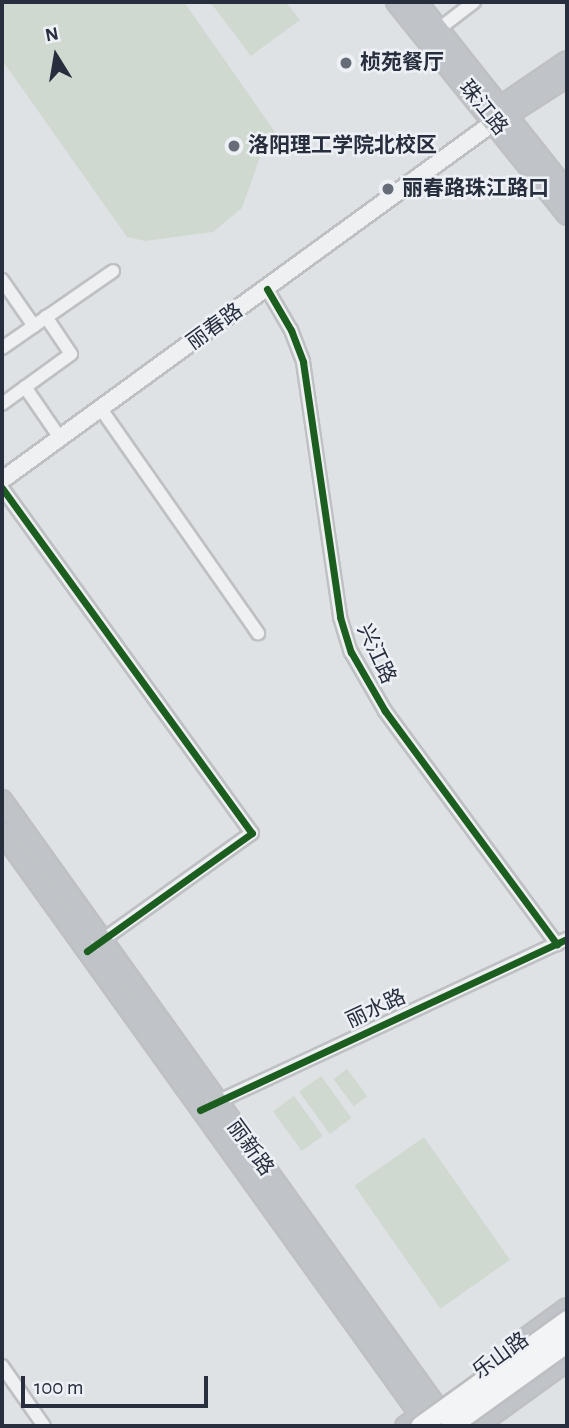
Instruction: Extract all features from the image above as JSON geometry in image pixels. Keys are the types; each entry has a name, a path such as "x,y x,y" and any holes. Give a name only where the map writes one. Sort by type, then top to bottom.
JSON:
{"main road":[{"name":"珠江路","path":"396,2 567,191"},
{"name":"珠江路","path":"417,2 440,28 567,215"},
{"name":"丽春路","path":"501,115 567,61"},
{"name":"丽春路","path":"501,115 567,77"},
{"name":"丽新路","path":"2,800 218,1102 426,1420"},
{"name":"丽新路","path":"2,832 426,1420 450,1426"},
{"name":"乐山路","path":"405,1426 426,1420 567,1308"},
{"path":"426,1420 567,1320"},
{"path":"450,1426 567,1342"},
{"name":"乐山路","path":"477,1426 567,1362"}],"street":[{"path":"440,28 474,2"},
{"name":"丽春路","path":"2,480 267,289 501,115"},
{"path":"2,348 113,271"},
{"path":"2,281 34,326"},
{"name":"兴江路","path":"267,289 291,330 303,362 340,617 351,652 385,711 562,942"},
{"path":"2,404 71,354 46,317"},
{"path":"25,387 60,438"},
{"path":"101,409 258,633"},
{"path":"2,488 252,833 87,951"},
{"name":"丽水路","path":"200,1110 562,942"},
{"path":"2,1366 44,1426"}],"shaded area":[{"path":"2,2 184,2 282,142 260,157 242,208 213,232 145,241 127,237 2,60"},
{"path":"210,2 286,2 300,20 251,56"},
{"path":"347,1069 367,1096 354,1106 333,1079"},
{"path":"321,1076 352,1118 330,1134 299,1092"},
{"path":"294,1096 323,1136 302,1151 273,1111"},
{"path":"424,1137 510,1260 440,1309 354,1186"}],"cycle path":[{"path":"267,289 291,330 303,362 340,617 351,652 385,711 557,944"},
{"path":"2,488 252,833 87,951"},
{"path":"200,1110 565,940"}],"place":[{"name":"桢苑餐厅","path":"346,63"},
{"name":"洛阳理工学院北校区","path":"234,146"},
{"name":"丽春路珠江路口","path":"388,189"}]}
